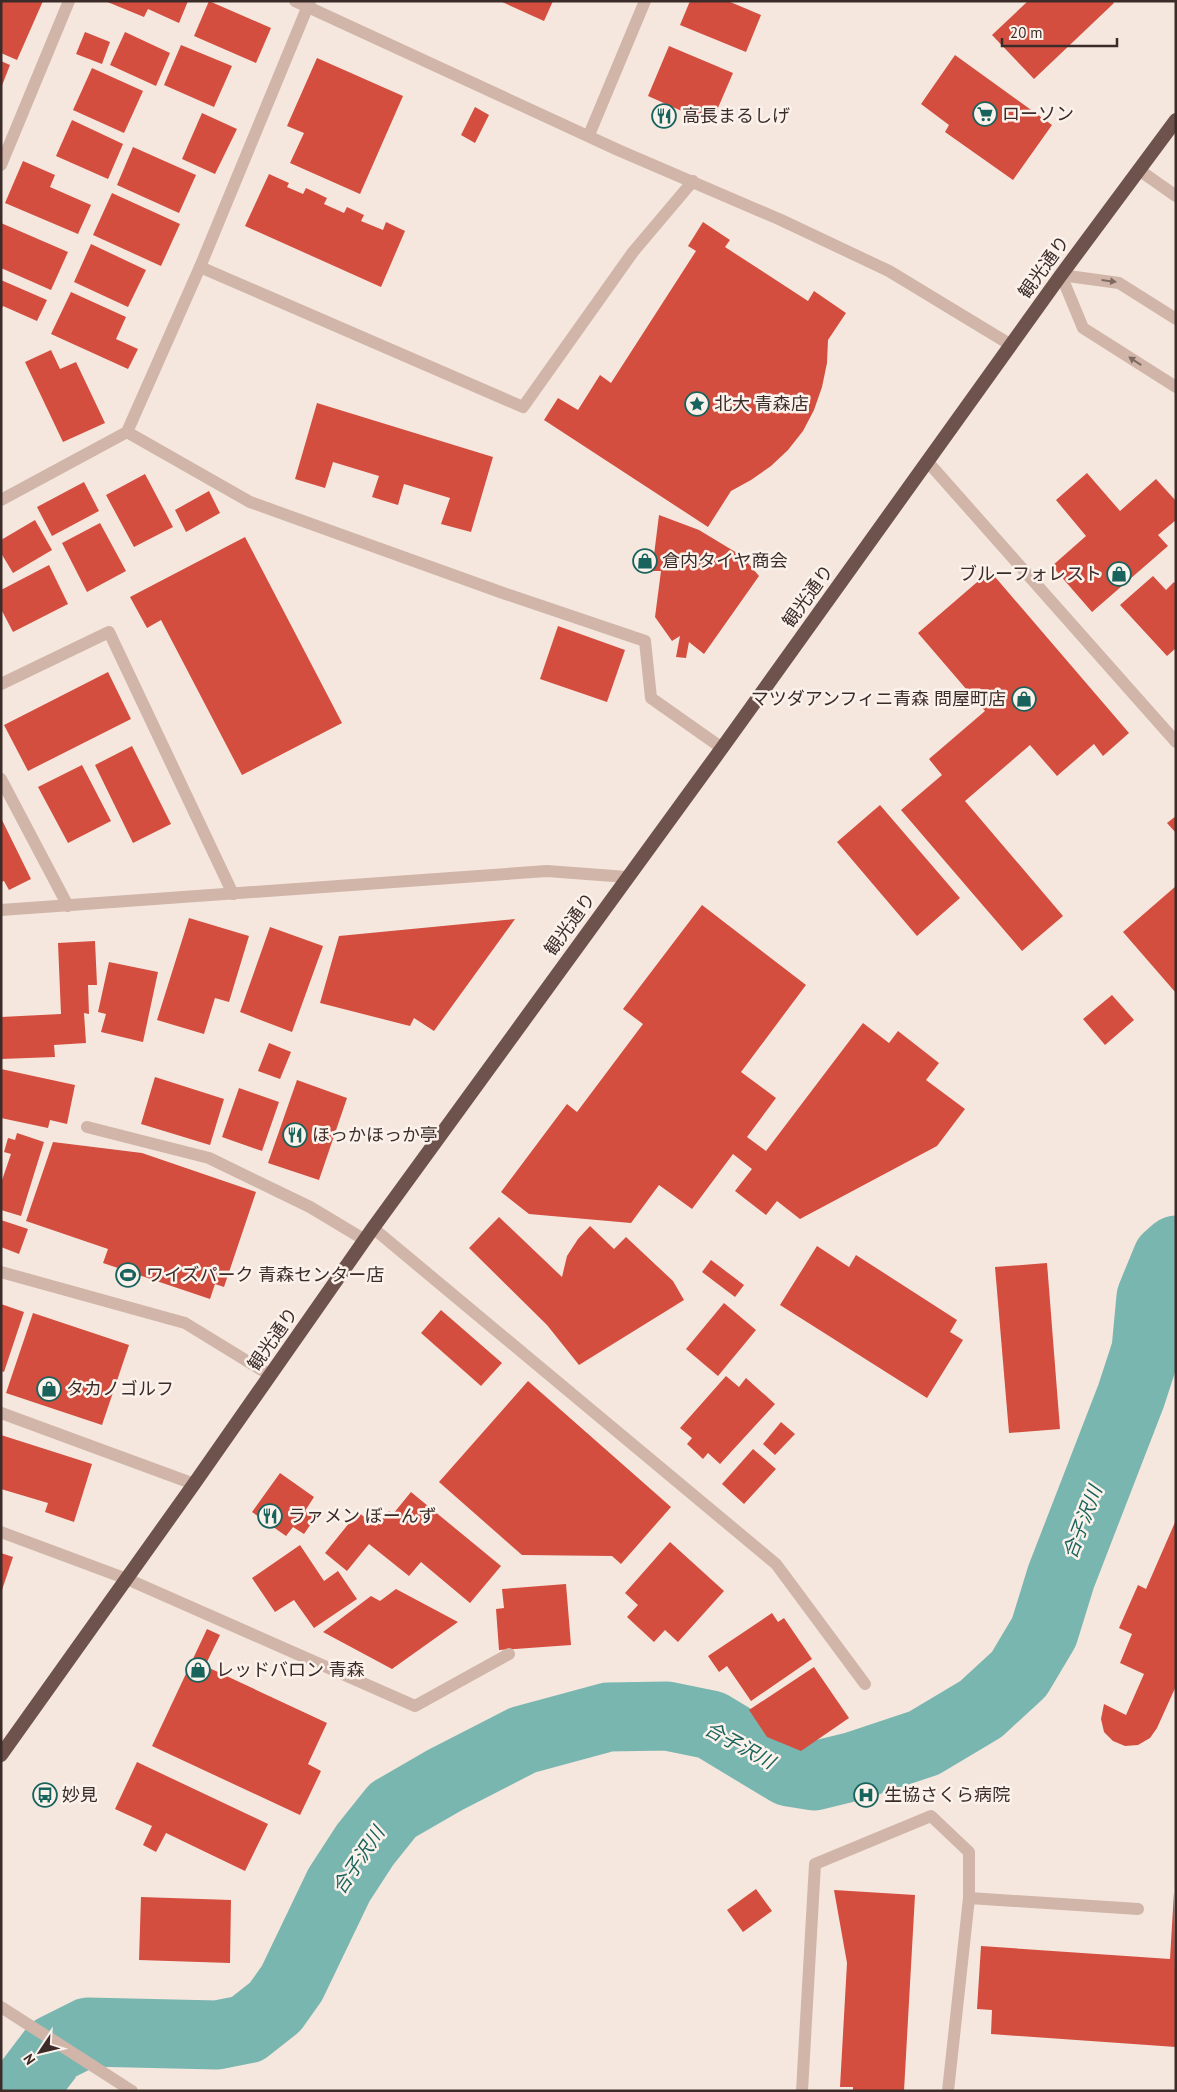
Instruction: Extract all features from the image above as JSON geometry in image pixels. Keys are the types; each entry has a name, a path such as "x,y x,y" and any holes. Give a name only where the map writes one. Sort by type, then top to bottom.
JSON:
{"highway":[{"name":"観光通り","path":"1,1755 373,1228 722,748 1061,275 1176,120"}],"street":[{"path":"1,165 69,1"},
{"path":"295,1 309,4 589,135 889,270 1011,345"},
{"path":"589,135 645,1"},
{"path":"1,500 126,432 200,267 309,4"},
{"path":"1139,170 1176,196"},
{"path":"200,267 522,408 633,252 692,182"},
{"path":"1061,275 1119,283 1176,319"},
{"path":"1061,275 1083,328 1176,387"},
{"path":"126,432 250,502 503,593 645,641 651,698 722,748"},
{"path":"927,461 1176,742"},
{"path":"1,684 109,632 233,894"},
{"path":"1,779 68,906"},
{"path":"1,910 547,871 627,877"},
{"path":"87,1127 209,1158 310,1207 365,1240"},
{"path":"373,1228 776,1564 865,1684"},
{"path":"1,1272 185,1323 270,1375"},
{"path":"1,1413 194,1484"},
{"path":"1,1532 127,1579 415,1706 509,1654"},
{"path":"802,2091 815,1864 931,1816 969,1852 969,1898 948,2091"},
{"path":"969,1898 1138,1909"},
{"path":"1,2007 132,2091"}],"building":[{"path":"1,1 43,1 17,60 1,53"},
{"path":"105,1 188,1 179,23 148,9 144,17"},
{"path":"209,1 271,28 256,63 194,36"},
{"path":"500,1 553,1 544,21"},
{"path":"690,1 728,1 761,15 746,52 680,25"},
{"path":"1028,1 1112,1 1114,3 1034,79 992,35"},
{"path":"85,32 110,42 102,64 76,54"},
{"path":"125,32 170,53 156,86 110,65"},
{"path":"181,45 232,66 214,107 164,85"},
{"path":"669,46 733,73 711,124 648,96"},
{"path":"955,55 1052,125 1013,180 945,132 949,125 921,104"},
{"path":"317,58 403,96 360,194 290,163 304,133 287,126"},
{"path":"1,61 10,65 1,88"},
{"path":"92,68 143,91 124,133 73,110"},
{"path":"475,107 489,115 475,143 461,135"},
{"path":"202,113 237,129 215,174 182,159"},
{"path":"72,120 123,144 108,179 56,156"},
{"path":"133,147 196,175 179,213 117,185"},
{"path":"23,161 55,175 50,187 91,205 78,234 5,203"},
{"path":"269,174 289,183 287,187 303,194 306,188 327,198 324,204 344,213 347,207 364,215 361,221 383,230 386,222 405,231 381,287 245,226"},
{"path":"112,193 180,224 161,266 93,235"},
{"path":"703,222 730,240 725,247 808,301 814,291 846,313 828,340 827,363 822,387 814,410 803,431 788,450 771,466 731,491 708,527 544,420 558,398 578,410 600,375 611,383 696,251 688,246"},
{"path":"1,223 68,252 51,290 1,268"},
{"path":"91,244 146,270 128,307 74,282"},
{"path":"1,280 47,300 37,321 3,306 1,310"},
{"path":"71,292 126,317 116,339 138,349 128,369 51,334"},
{"path":"51,350 60,369 76,362 105,423 63,442 25,362"},
{"path":"317,403 493,457 471,532 441,524 450,498 404,484 398,505 372,497 379,476 333,462 325,488 295,479"},
{"path":"1087,473 1120,511 1156,479 1176,501 1176,520 1158,535 1168,546 1092,612 1052,566 1086,536 1056,500"},
{"path":"145,474 173,527 134,547 106,495"},
{"path":"84,482 99,511 52,536 37,507"},
{"path":"209,491 220,513 186,532 175,510"},
{"path":"659,515 699,530 742,556 759,576 704,654 689,642 686,658 676,657 680,636 672,641 655,617 661,571 652,571"},
{"path":"35,520 52,550 13,573 1,553 1,540"},
{"path":"100,523 126,571 87,592 62,543"},
{"path":"245,537 342,723 242,775 161,620 147,628 130,597"},
{"path":"49,565 68,604 13,632 1,609 1,590"},
{"path":"990,571 1129,733 1103,756 1094,744 1057,776 1030,745 965,801 1063,916 1022,951 901,810 942,775 929,759 985,711 918,633"},
{"path":"1153,576 1166,590 1174,582 1176,584 1176,648 1167,656 1120,605"},
{"path":"558,626 625,650 607,702 540,679"},
{"path":"108,672 131,719 28,771 4,725"},
{"path":"132,746 171,824 133,843 95,765"},
{"path":"82,765 111,821 68,843 38,787"},
{"path":"880,805 960,898 917,936 837,842"},
{"path":"1176,816 1176,833 1167,823"},
{"path":"1,818 31,879 9,890 4,881 1,882"},
{"path":"1176,886 1176,993 1123,932"},
{"path":"702,905 806,985 741,1072 776,1098 747,1137 766,1151 863,1023 889,1043 898,1031 939,1063 926,1080 965,1109 937,1146 800,1219 777,1201 766,1215 735,1191 752,1169 733,1154 692,1209 659,1185 631,1223 529,1214 501,1192 567,1104 577,1112 643,1024 623,1009"},
{"path":"189,918 249,936 229,1002 215,998 204,1034 157,1020"},
{"path":"515,919 434,1031 414,1018 410,1026 320,1003 339,936"},
{"path":"270,927 323,946 292,1032 240,1012"},
{"path":"95,941 97,985 88,985 89,1014 84,1013 86,1043 54,1045 55,1057 1,1059 1,1017 61,1014 58,943"},
{"path":"109,962 158,972 143,1042 101,1032 106,1014 98,1012"},
{"path":"1112,995 1134,1020 1105,1045 1083,1019"},
{"path":"269,1043 291,1052 280,1079 258,1071"},
{"path":"1,1069 75,1085 67,1124 50,1120 48,1128 1,1118"},
{"path":"155,1077 224,1099 210,1145 141,1124"},
{"path":"297,1080 347,1098 319,1180 268,1163"},
{"path":"239,1088 279,1102 262,1151 222,1137"},
{"path":"17,1133 44,1142 21,1216 1,1210 1,1183 11,1154 4,1152 8,1138 15,1140"},
{"path":"53,1142 142,1153 256,1192 224,1287 215,1284 210,1299 103,1263 108,1249 26,1221"},
{"path":"499,1217 562,1277 567,1256 578,1239 590,1226 614,1249 626,1237 673,1281 684,1300 579,1365 547,1325 469,1248"},
{"path":"1,1220 28,1229 19,1254 1,1247"},
{"path":"817,1246 849,1267 856,1255 957,1320 950,1332 963,1340 927,1398 780,1305"},
{"path":"711,1260 744,1285 735,1297 702,1272"},
{"path":"1047,1263 1060,1429 1009,1433 995,1267"},
{"path":"724,1303 756,1330 718,1376 686,1349"},
{"path":"1,1304 24,1312 4,1372 1,1371"},
{"path":"441,1310 502,1363 481,1386 421,1333"},
{"path":"33,1313 129,1345 102,1425 6,1393"},
{"path":"726,1376 739,1387 746,1378 775,1404 720,1464 708,1453 703,1459 687,1444 692,1438 680,1428"},
{"path":"528,1381 671,1507 621,1564 612,1556 522,1555 439,1482"},
{"path":"781,1422 795,1434 775,1455 763,1444"},
{"path":"1,1435 92,1464 74,1522 45,1512 48,1503 1,1489"},
{"path":"753,1449 776,1469 744,1504 722,1484"},
{"path":"280,1473 314,1497 305,1511 315,1518 304,1534 293,1527 286,1536 252,1512"},
{"path":"411,1492 501,1566 470,1603 421,1562 409,1576 369,1544 347,1571 325,1553 358,1512 376,1526 389,1511 393,1514"},
{"path":"1176,1520 1176,1686 1157,1728 1150,1738 1138,1745 1125,1746 1113,1741 1104,1732 1101,1719 1104,1704 1126,1715 1144,1674 1120,1663 1132,1634 1119,1628 1138,1585 1146,1589"},
{"path":"670,1542 724,1591 678,1642 665,1630 654,1642 627,1617 638,1605 625,1593"},
{"path":"300,1545 324,1581 338,1571 357,1599 314,1628 294,1600 275,1612 252,1578"},
{"path":"1,1553 13,1557 2,1590 1,1589"},
{"path":"566,1584 571,1645 499,1650 496,1609 504,1608 502,1589"},
{"path":"396,1589 458,1622 392,1669 323,1632 371,1596 380,1601"},
{"path":"772,1613 778,1622 784,1618 812,1659 751,1701 727,1666 719,1672 708,1656"},
{"path":"207,1629 220,1635 205,1666 327,1723 308,1764 321,1771 300,1815 152,1746"},
{"path":"814,1667 849,1718 801,1751 767,1737 749,1710"},
{"path":"137,1762 268,1824 245,1871 166,1833 156,1852 143,1845 152,1826 115,1809"},
{"path":"756,1889 772,1911 743,1932 727,1910"},
{"path":"834,1890 915,1895 904,2091 853,2091 853,2087 840,2087 847,1963"},
{"path":"1174,1892 1176,2047 991,2034 992,2010 977,2009 981,1946 1170,1959"},
{"path":"141,1897 231,1900 230,1963 139,1960"}],"waterway":[{"name":"合子沢川","path":"22,2091 54,2049 88,2032 217,2035 247,2029 275,2007 292,1983 339,1885 365,1845 393,1810 445,1780 523,1740 608,1717 667,1716 711,1725 789,1772 814,1776 855,1766 924,1743 981,1709 1019,1674 1044,1632 1061,1577 1131,1396 1146,1350 1151,1297 1167,1258 1176,1250"}],"place":[{"name":"ローソン","path":"985,114"},
{"name":"高長まるしげ","path":"664,116"},
{"name":"北大 青森店","path":"697,404"},
{"name":"倉内タイヤ商会","path":"645,561"},
{"name":"ブルーフォレスト","path":"1119,574"},
{"name":"マツダアンフィニ青森 問屋町店","path":"1024,699"},
{"name":"ほっかほっか亭","path":"295,1135"},
{"name":"ワイズパーク 青森センター店","path":"128,1275"},
{"name":"タカノゴルフ","path":"49,1389"},
{"name":"ラァメン ぼーんず","path":"270,1516"},
{"name":"レッドバロン 青森","path":"198,1670"},
{"name":"妙見","path":"45,1795"},
{"name":"生協さくら病院","path":"866,1795"}]}
